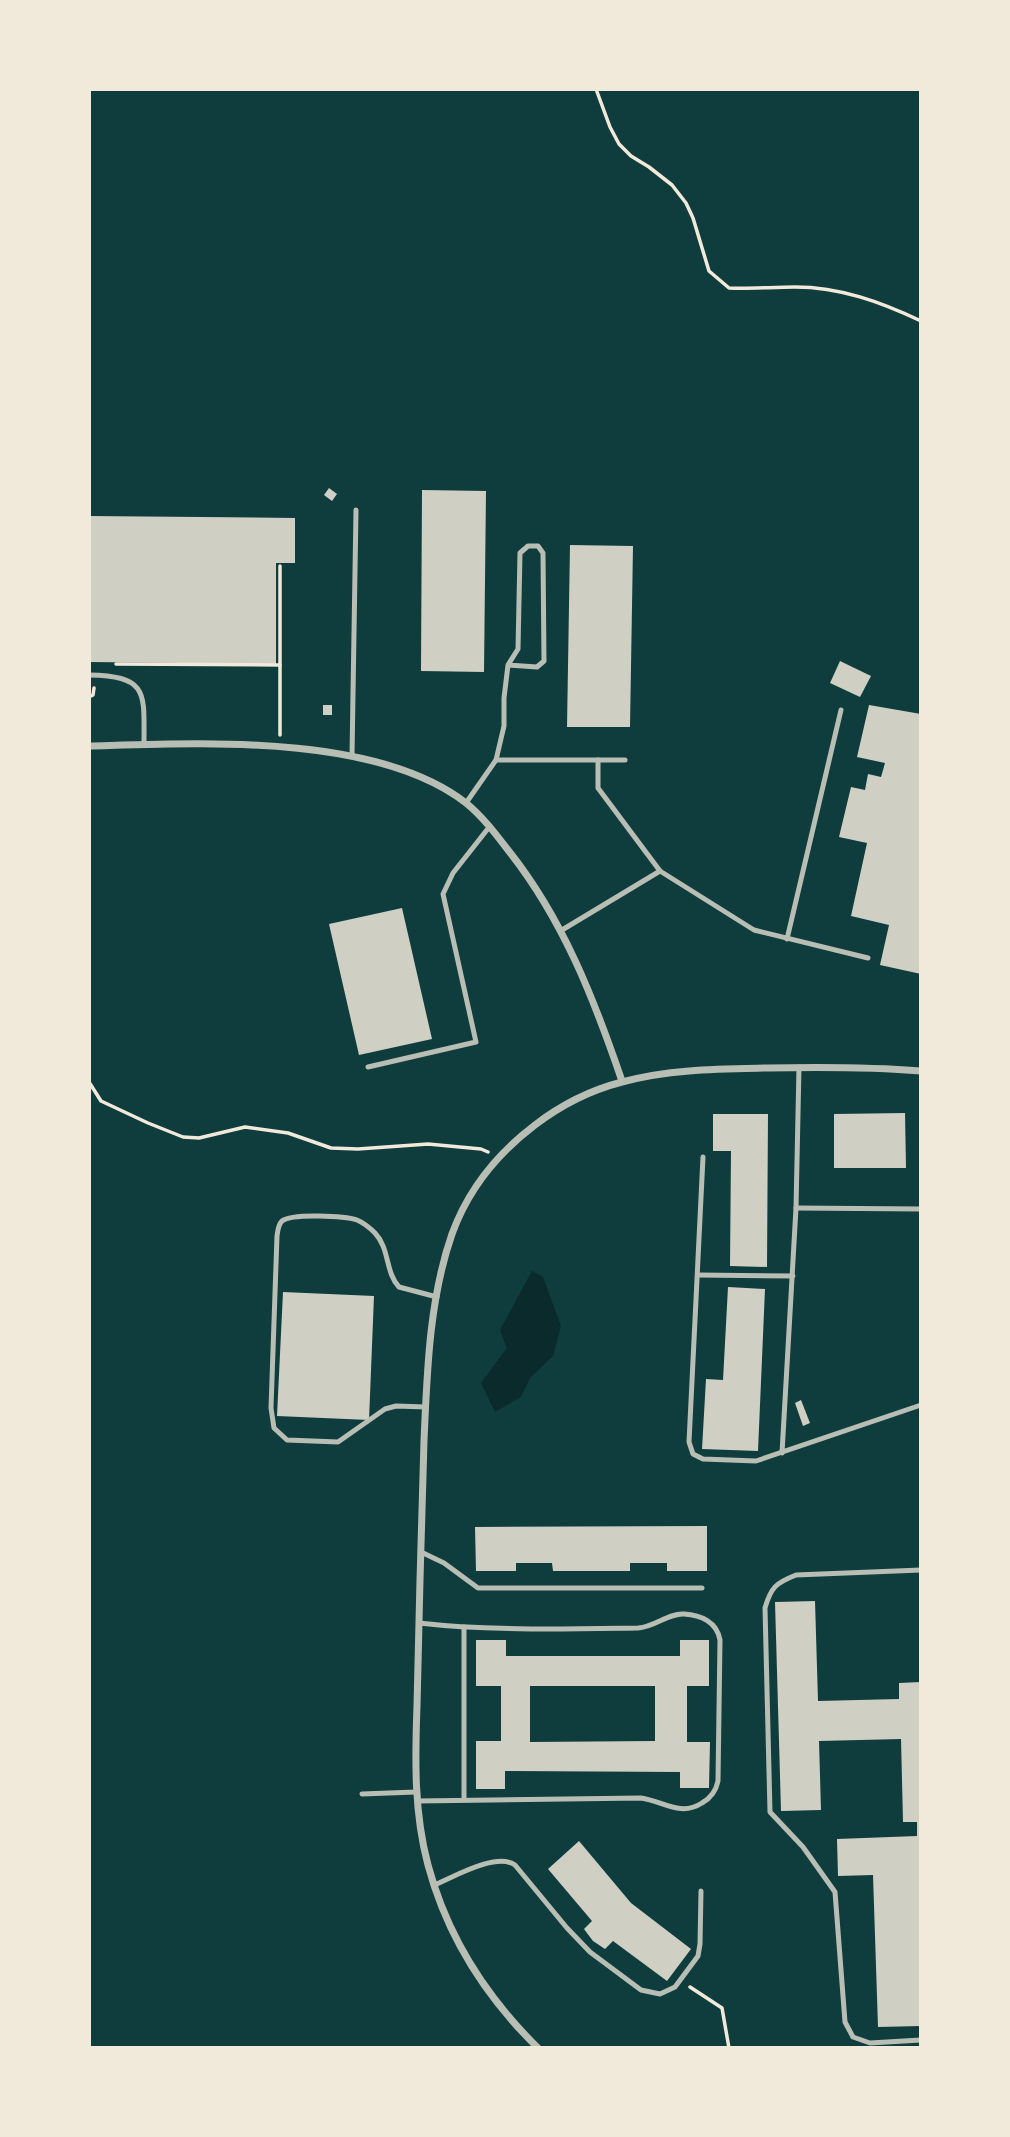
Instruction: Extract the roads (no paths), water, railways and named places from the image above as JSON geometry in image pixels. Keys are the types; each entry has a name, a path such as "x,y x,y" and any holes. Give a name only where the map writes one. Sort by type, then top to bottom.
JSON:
{"street":[{"path":"89,746 144,744 279,748 352,756 406,770 437,784 466,803 490,827 532,880 562,930 593,999 622,1082"},
{"path":"538,2048 503,2010 474,1971 448,1923 422,1840 416,1792 426,1406 437,1297 448,1248 458,1219 476,1188 499,1158 520,1138 552,1113 586,1094 622,1082 702,1070 858,1067 921,1071"}],"lane":[{"path":"352,756 356,510"},
{"path":"466,803 496,760 503,726 508,665 518,649 520,553 528,546 538,546 543,553 544,661 537,667 508,665"},
{"path":"92,675 118,677 131,682 141,692 144,744"},
{"path":"787,939 841,710"},
{"path":"496,760 625,760"},
{"path":"598,760 598,788 660,871 754,930 868,958"},
{"path":"368,1067 476,1042 443,894 453,873 490,827"},
{"path":"562,930 660,871"},
{"path":"782,1453 796,1208 799,1067"},
{"path":"703,1157 689,1442 692,1454 703,1459 749,1461 782,1453 921,1405"},
{"path":"796,1208 921,1209"},
{"path":"426,1406 396,1406 385,1409 338,1443 287,1440 274,1428 271,1408 277,1236 280,1224 296,1216 357,1220 371,1229 382,1243 392,1276 399,1287 437,1297"},
{"path":"698,1275 793,1276"},
{"path":"421,1552 444,1563 478,1588 702,1588"},
{"path":"921,1570 796,1575 782,1581 770,1591 765,1608 770,1812 803,1847 835,1892 845,2022 853,2037 870,2043 921,2039"},
{"path":"417,1801 641,1798 687,1810 705,1802 719,1781 720,1640 718,1632 710,1622 684,1614 642,1628 464,1627 419,1623"},
{"path":"464,1627 464,1799"},
{"path":"362,1794 416,1792"},
{"path":"434,1885 493,1861 509,1861 522,1872 579,1943 641,1990 652,1994 666,1993 695,1962 700,1950 701,1891"}],"water":[{"path":"532,1271 543,1277 561,1326 553,1356 530,1378 521,1397 495,1412 481,1383 507,1348 500,1330"}]}
